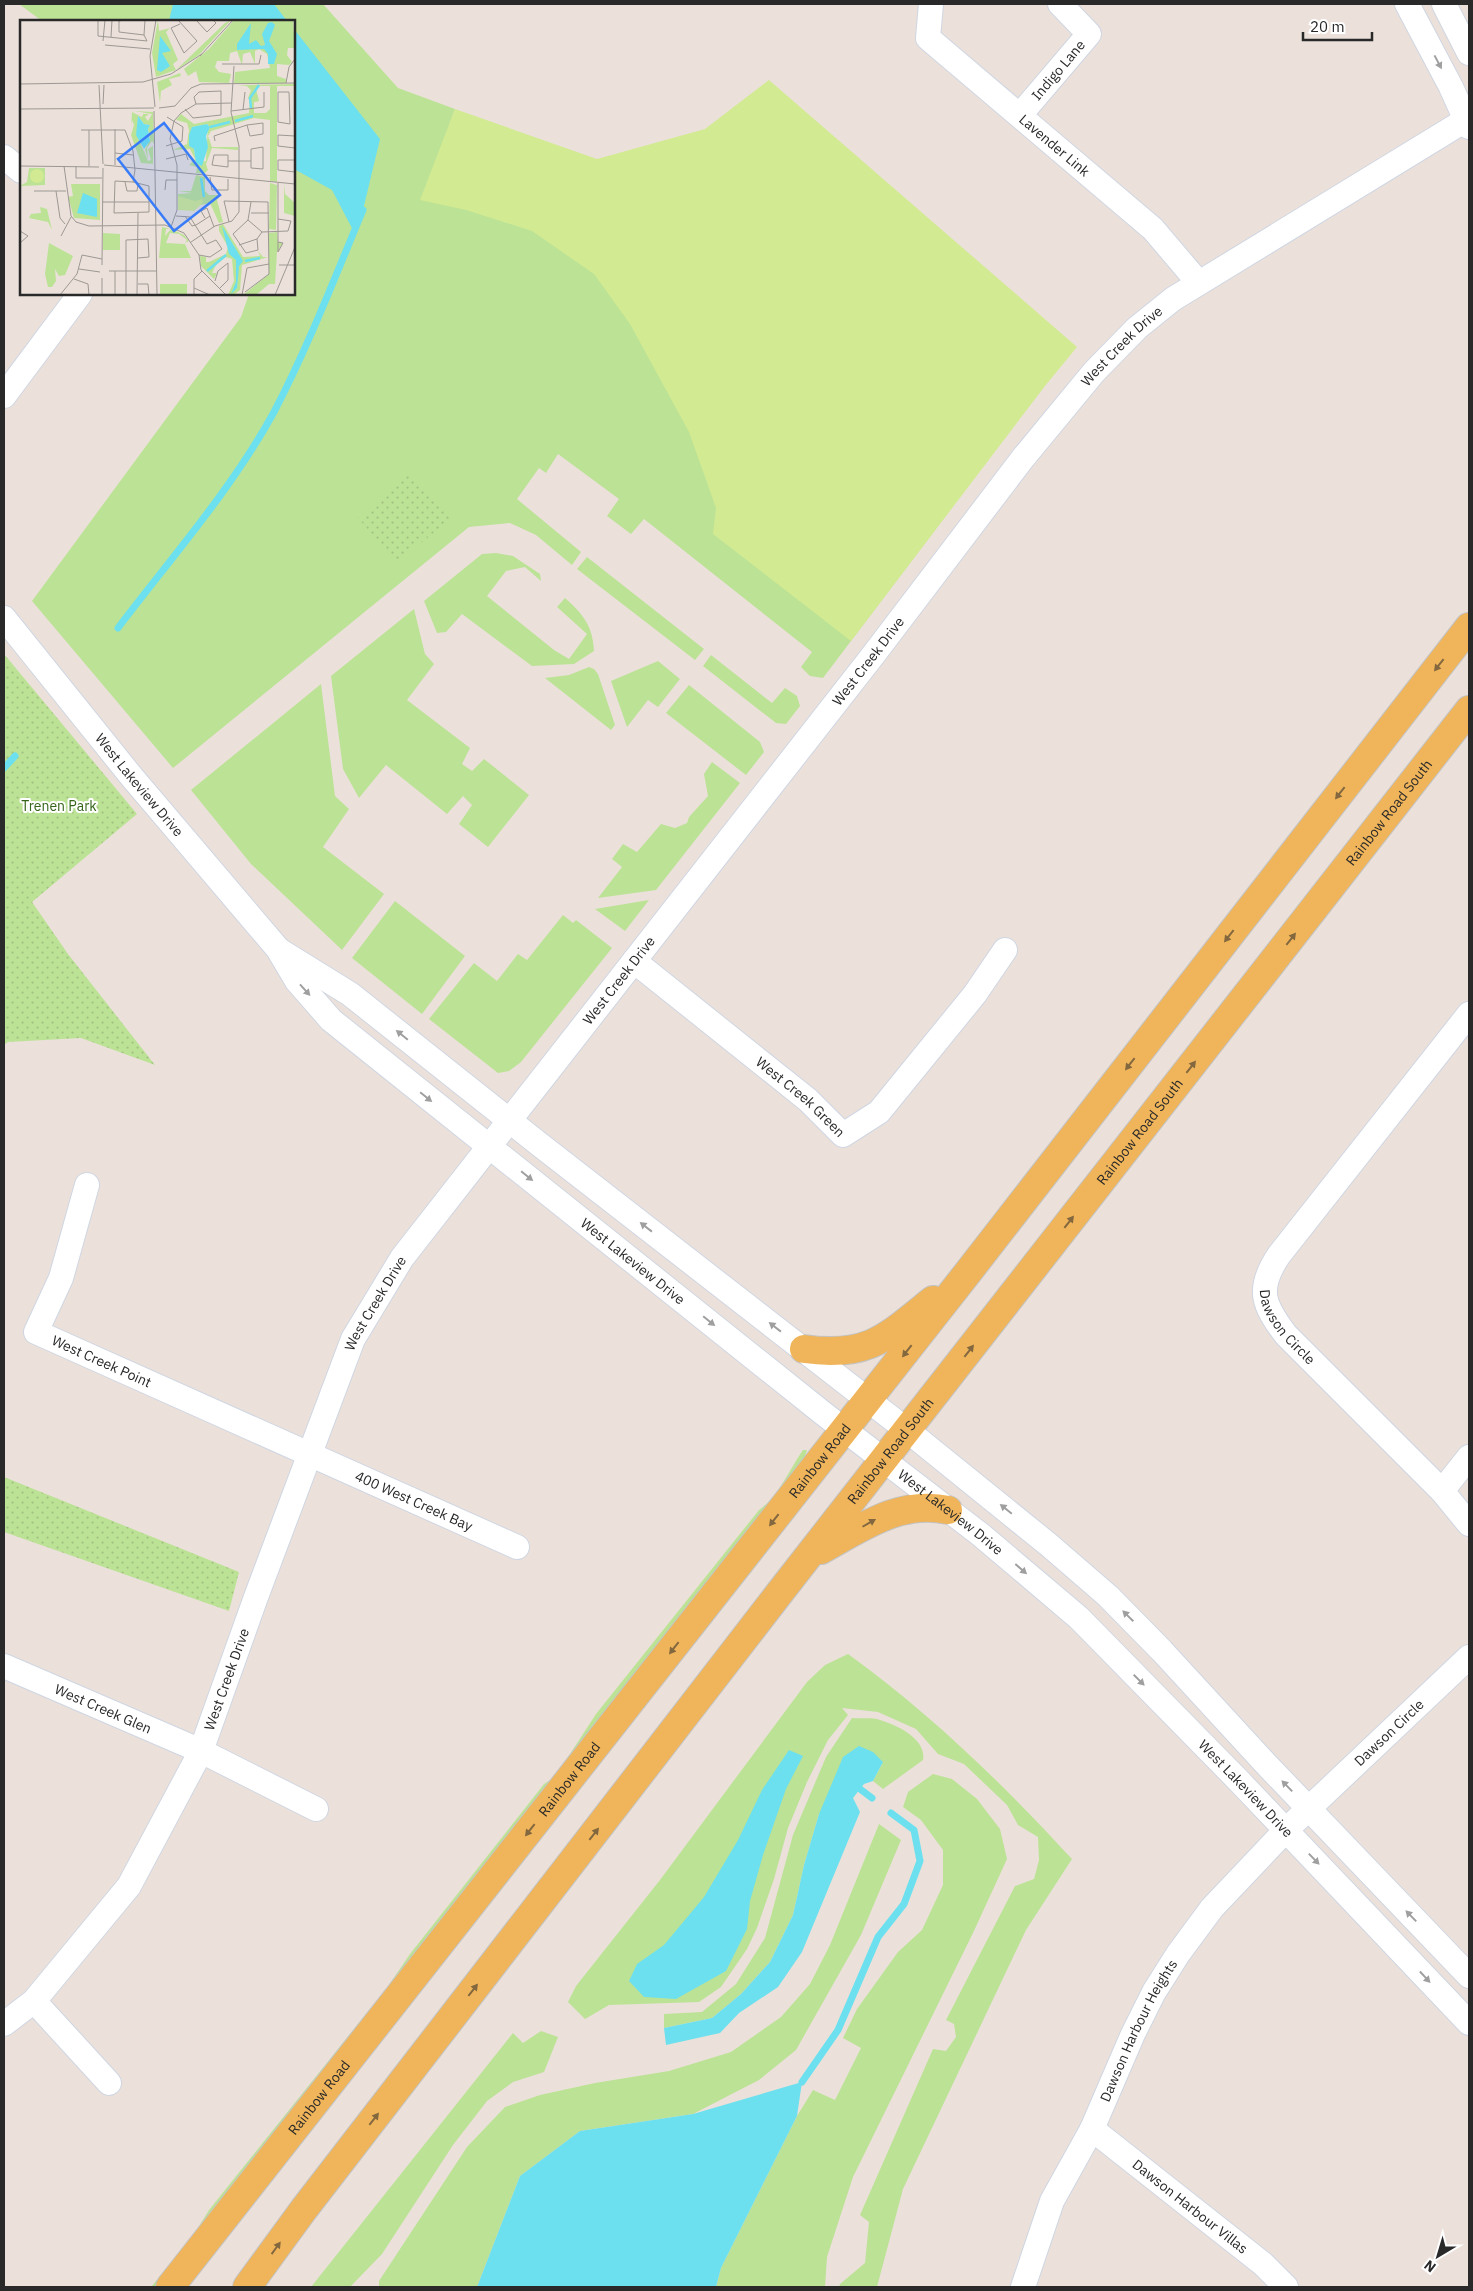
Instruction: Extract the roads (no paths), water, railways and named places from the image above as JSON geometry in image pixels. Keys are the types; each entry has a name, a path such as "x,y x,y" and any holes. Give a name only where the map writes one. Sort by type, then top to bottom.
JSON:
{"main road":[{"path":"804,1349 826,1352 861,1349 895,1331 970,1272 1469,627"},
{"name":"Rainbow Road South","path":"812,1556 1469,710"},
{"name":"Rainbow Road","path":"170,2287 970,1272"},
{"path":"247,2287 304,2209 781,1592 812,1556 887,1515 920,1507 948,1510"}],"street":[{"name":"Lavender Link","path":"931,4 928,38 1153,229 1198,282"},
{"name":"Indigo Lane","path":"1020,115 1089,34 1060,4"},
{"path":"1407,4 1468,122"},
{"path":"1444,4 1469,53"},
{"name":"West Creek Drive","path":"4,2024 34,2001 129,1886 201,1752 256,1597 353,1339 402,1258 874,654 1023,458 1094,372 1137,328 1198,282 1468,122"},
{"path":"4,157 20,170"},
{"path":"4,396 79,295"},
{"name":"West Lakeview Drive","path":"4,618 131,776 278,949 297,981 331,1020 884,1461 981,1534 1078,1618 1286,1830 1469,2023"},
{"name":"West Lakeview Drive","path":"278,949 350,994 869,1400 1035,1533 1108,1596 1162,1651 1308,1808 1469,1976"},
{"name":"West Creek Green","path":"634,961 808,1100 843,1136 879,1112 975,994 1005,950"},
{"name":"Dawson Circle","path":"1469,1014 1279,1256 1267,1276 1264,1295 1273,1318 1286,1335 1442,1491 1469,1524"},
{"name":"West Creek Point","path":"87,1185 62,1278 36,1332 309,1456"},
{"name":"400 West Creek Bay","path":"309,1456 517,1547"},
{"path":"1442,1491 1469,1457"},
{"name":"Dawson Circle","path":"1308,1808 1469,1657"},
{"name":"West Creek Glen","path":"4,1666 201,1752 316,1810"},
{"name":"Dawson Harbour Heights","path":"1023,2287 1052,2201 1092,2129 1133,2034 1154,1992 1178,1954 1212,1908 1308,1808"},
{"path":"34,2001 109,2083"},
{"name":"Dawson Harbour Villas","path":"1092,2129 1264,2264 1286,2287"}],"water":[{"path":"173,4 274,4 286,20 169,20"},
{"path":"295,30 380,139 363,210 354,232 332,190 295,170"},
{"path":"859,1746 873,1752 883,1762 873,1781 864,1784 853,1798 860,1812 802,1952 778,1987 739,2013 720,2033 666,2045 664,2028 712,2018 741,1994 770,1962 793,1915 804,1865 819,1814 843,1757"},
{"path":"789,1750 803,1756 786,1789 763,1855 750,1901 747,1929 726,1971 676,1999 644,1997 629,1981 637,1964 664,1945 704,1897 738,1840 762,1790"},
{"path":"802,2082 797,2116 721,2268 716,2287 477,2287 520,2176 580,2131 693,2114"}],"waterway":[{"path":"118,628 220,496 274,412 321,312 363,210"},
{"path":"4,768 15,756"},
{"path":"860,1789 872,1798"},
{"path":"802,2082 838,2030 878,1937 904,1904 920,1861 914,1830 891,1813"}],"park label":[{"name":"Trenen Park","path":"59,806"}]}
